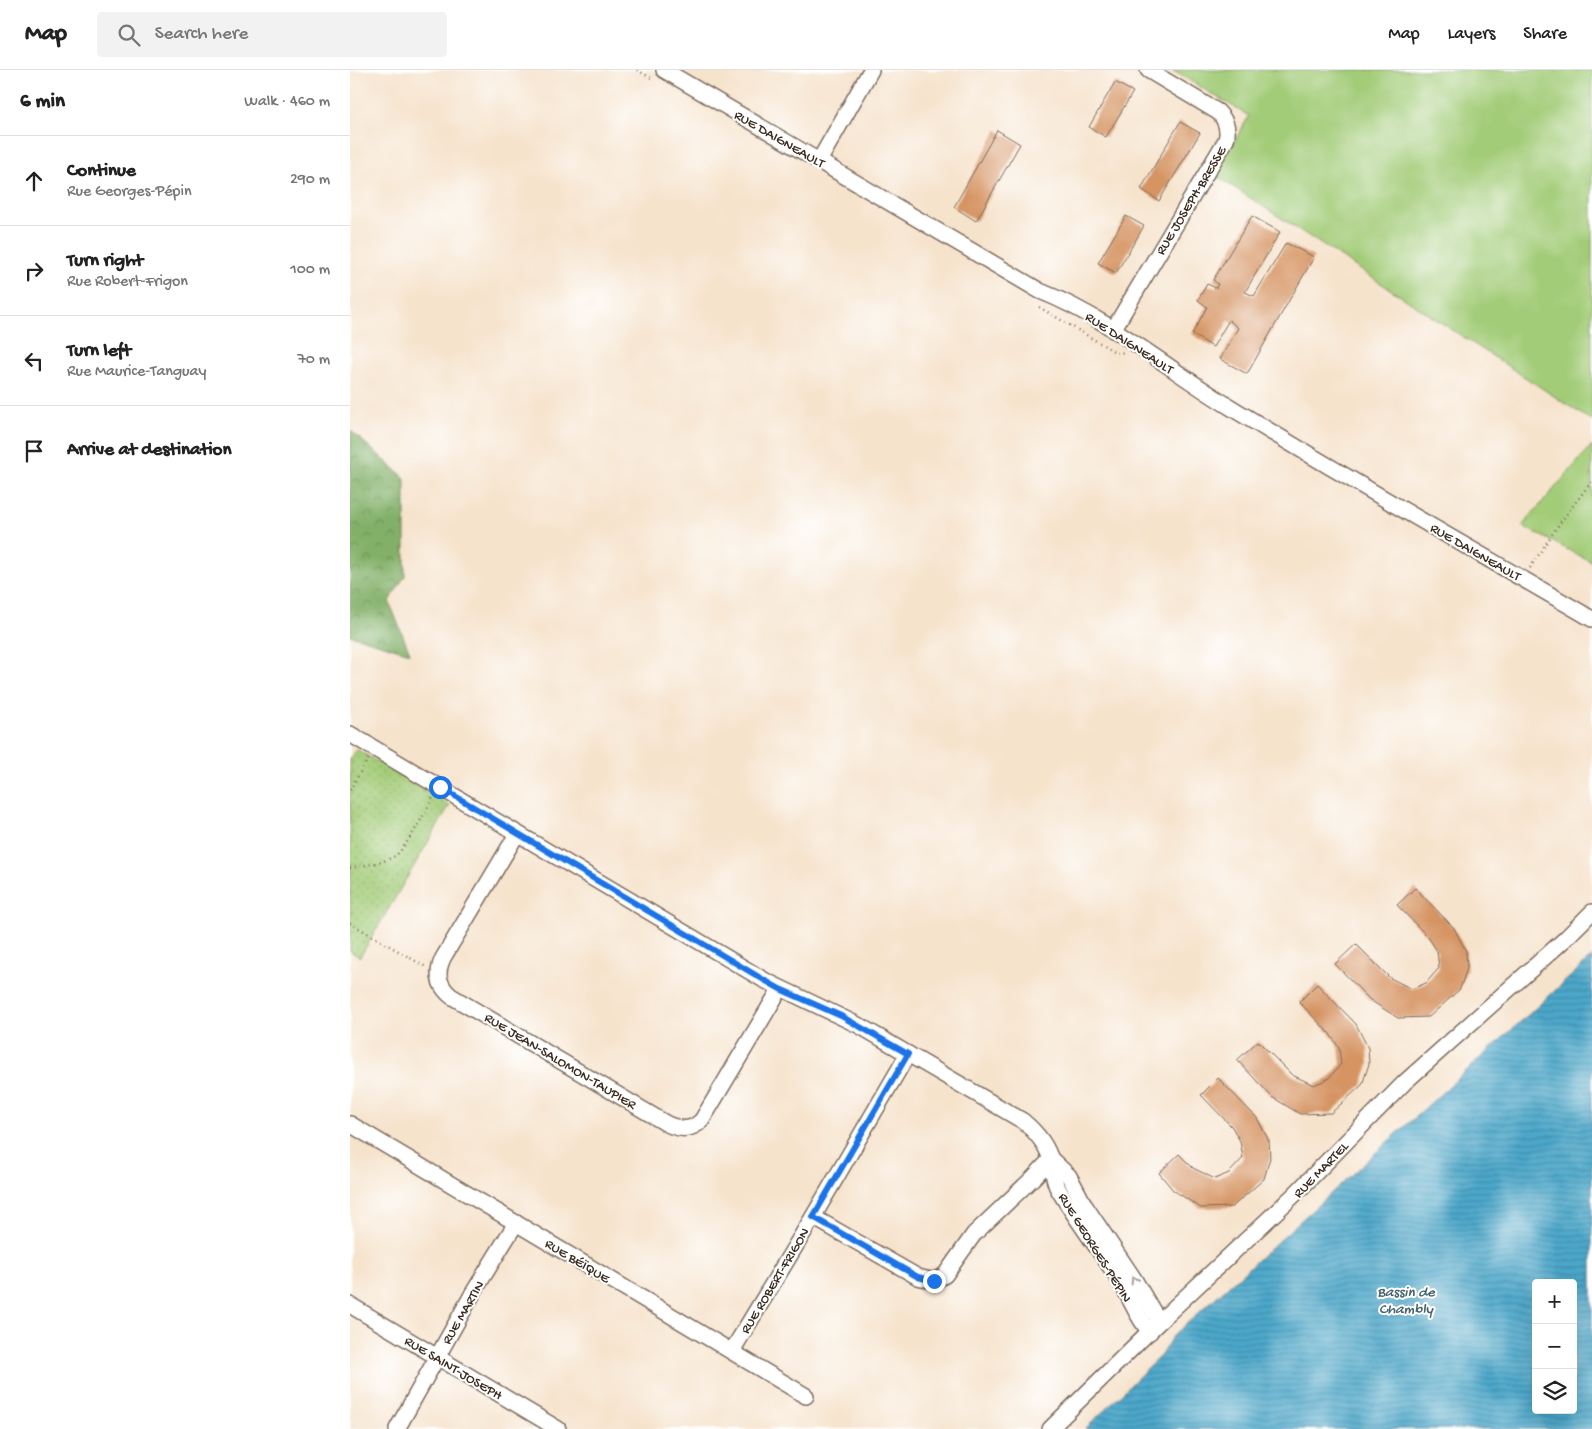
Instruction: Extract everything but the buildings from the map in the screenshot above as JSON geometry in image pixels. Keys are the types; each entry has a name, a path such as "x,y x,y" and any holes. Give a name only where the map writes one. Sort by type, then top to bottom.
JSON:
{"street":[{"name":"RUE DAIGNEAULT","path":"664,70 1040,291 1064,300 1228,405 1592,619"},
{"path":"819,161 872,70"},
{"name":"RUE JOSEPH-BRESSE","path":"1113,330 1226,140 1227,134 1224,120 1218,112 1148,70"},
{"name":"RUE GEORGES-PÉPIN","path":"350,734 780,989 847,1020 1023,1121 1040,1137 1051,1159 1056,1184 1124,1288 1142,1323 1150,1332"},
{"name":"RUE JEAN-SALOMON-TAUPIER","path":"517,834 443,958 439,969 440,982 443,988 452,996 659,1119 684,1130 702,1120 780,989"},
{"name":"RUE MARTEL","path":"1050,1429 1161,1320 1286,1202 1404,1082 1564,940 1592,912"},
{"name":"RUE ROBERT-FRIGON","path":"732,1351 908,1054"},
{"name":"RUE BÉÏQUE","path":"350,1124 806,1396"},
{"path":"813,1217 918,1277 934,1281 942,1278 949,1271 978,1229 1051,1159"},
{"name":"RUE GEORGES-PÉPIN","path":"1051,1159 1069,1176 1084,1206 1134,1279 1154,1313 1161,1320"},
{"name":"RUE MARTIN","path":"396,1429 473,1293 516,1223"},
{"name":"RUE SAINT-JOSEPH","path":"350,1306 558,1429"}],"path":[{"path":"1528,572 1559,524 1592,481"},
{"path":"350,790 369,757"},
{"path":"350,868 388,859 397,854 405,845 434,796"},
{"path":"350,923 430,969"}],"green space":[{"path":"1172,70 1592,70 1592,421 1215,175 1249,116"},
{"path":"350,430 405,478 405,576 389,601 410,653 350,635"},
{"path":"1592,445 1592,562 1522,526"},
{"path":"356,749 450,805 360,957 350,951 350,759"}],"water":[{"name":"Bassin de Chambly","path":"1592,957 1592,1429 1085,1429 1161,1355 1172,1337"}],"route":[{"path":"440,787 764,980 841,1016 908,1054 813,1217 918,1277 934,1281"}]}
